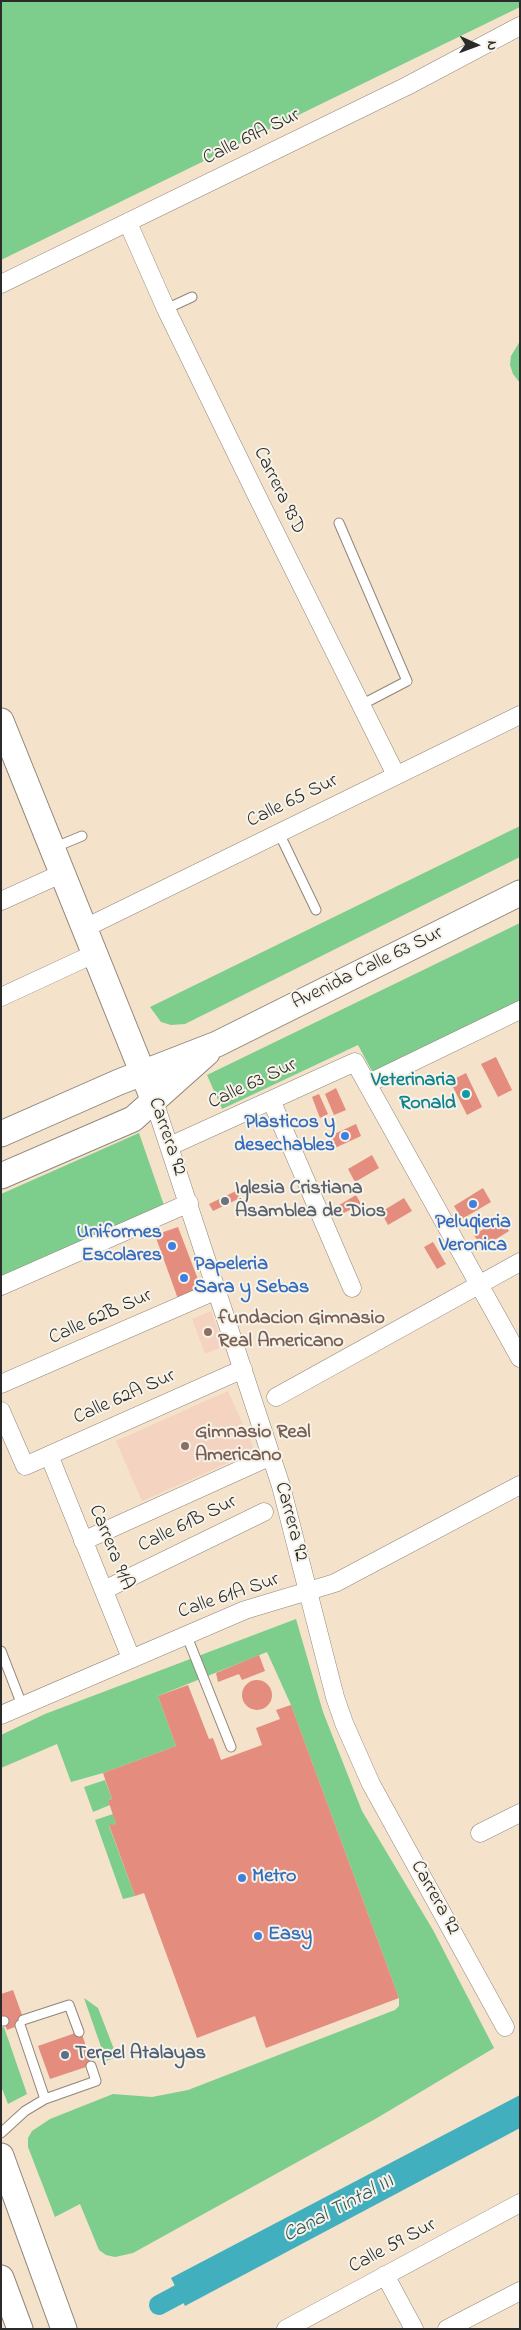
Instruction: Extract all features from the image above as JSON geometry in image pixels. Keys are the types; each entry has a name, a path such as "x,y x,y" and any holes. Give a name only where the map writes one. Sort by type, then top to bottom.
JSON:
{"main road":[{"name":"Carrera 92","path":"1,721 144,1072 154,1101"},
{"name":"Avenida Calle 63 Sur","path":"1,1134 144,1072 217,1044 520,894"},
{"name":"Avenida Calle 63 Sur","path":"1,1176 133,1119 217,1044"},
{"path":"1,2156 64,2329"},
{"path":"1,2278 20,2329"}],"street":[{"name":"Calle 69A Sur","path":"1,284 407,86 520,26"},
{"name":"Carrera 93D","path":"128,223 166,309 396,775"},
{"name":"Calle 65 Sur","path":"85,928 520,715"},
{"path":"1,900 63,872"},
{"path":"1,997 96,953"},
{"path":"520,1010 367,1084 520,1358"},
{"name":"Calle 63 Sur","path":"170,1146 355,1062 367,1084"},
{"path":"271,1100 352,1288"},
{"name":"Carrera 92","path":"154,1101 271,1456 309,1592 335,1697 352,1745 371,1784 505,2027"},
{"path":"1,1286 189,1204"},
{"path":"276,1397 520,1262"},
{"name":"Calle 62B Sur","path":"1,1384 217,1290"},
{"name":"Calle 62A Sur","path":"1,1411 25,1466 243,1369"},
{"name":"Carrera 91A","path":"49,1455 131,1658"},
{"path":"83,1541 271,1456"},
{"name":"Calle 61A Sur","path":"1,1715 245,1610 309,1592 367,1567 520,1485"},
{"name":"Calle 61B Sur","path":"104,1590 264,1512"},
{"path":"480,1833 520,1813"},
{"name":"Calle 59 Sur","path":"286,2329 310,2323 385,2275 520,2203"},
{"path":"385,2275 414,2329"},
{"path":"447,2329 520,2291"}],"lane":[{"path":"166,309 192,297"},
{"path":"339,524 406,681 361,706"},
{"path":"279,833 316,910"},
{"path":"53,848 82,836"},
{"path":"186,1634 231,1747"},
{"path":"1,1651 22,1705"},
{"path":"45,2099 22,2022 69,2006 79,2032"},
{"path":"1,2133 25,2111 45,2099 96,2081 91,2066"}],"shaded area":[{"name":"fundacion Gimnasio Real Americano","path":"211,1311 224,1346 205,1354 192,1319"},
{"name":"Gimnasio Real Americano","path":"228,1391 255,1451 142,1501 116,1441"}],"green space":[{"path":"1,1 520,1 520,7 1,260"},
{"path":"520,341 520,383 513,374 510,365 511,356"},
{"path":"520,826 520,857 185,1024 171,1025 161,1022 150,1007"},
{"path":"520,923 520,1001 373,1073 358,1045 222,1109 207,1075"},
{"path":"139,1133 167,1214 1,1286 1,1194"},
{"path":"296,1619 323,1712 362,1811 433,1930 494,2048 377,2118 133,2253 115,2257 106,2255 99,2250 80,2204 55,2217 28,2147 28,2138 32,2131 50,2119 113,2094 152,2097 188,2090 395,2010 399,2006 399,1998 291,1705 267,1652 158,1696 176,1746 103,1773 71,1782 57,1744 1,1768 1,1735 45,1714"},
{"path":"105,1780 112,1799 108,1800 110,1805 93,1812 84,1787"},
{"path":"113,1814 116,1824 109,1826 135,1896 123,1899 95,1820"},
{"path":"84,1998 98,2008 117,2057 106,2061"},
{"path":"4,2027 27,2094 8,2104 1,2086 1,2028"}],"water":[{"path":"520,2095 520,2128 185,2306 171,2278"}],"building":[{"path":"496,1057 512,1090 498,1097 481,1064"},
{"name":"Veterinaria Ronald","path":"466,1073 482,1107 467,1115 450,1081"},
{"path":"336,1088 346,1110 334,1115 325,1094"},
{"path":"319,1094 328,1114 320,1118 312,1097"},
{"name":"Plasticos y desechables","path":"356,1124 361,1136 335,1148 330,1136"},
{"path":"372,1155 379,1168 355,1182 348,1169"},
{"name":"Peluqieria Veronica","path":"483,1188 491,1202 462,1219 454,1206"},
{"name":"Iglesia Cristiana Asamblea de Dios","path":"236,1191 240,1198 213,1211 209,1204"},
{"path":"356,1195 361,1204 340,1215 336,1207"},
{"path":"404,1198 412,1211 388,1225 381,1212"},
{"path":"501,1218 509,1231 482,1248 474,1235"},
{"path":"178,1227 202,1290 178,1299 155,1235"},
{"path":"433,1242 446,1264 437,1269 424,1247"},
{"path":"259,1655 265,1671 242,1680 239,1674 218,1682 216,1673"},
{"path":"257,1680 263,1681 271,1689 271,1701 263,1709 257,1710 251,1709 243,1701 242,1695 243,1689 251,1681"},
{"name":"Metro","path":"188,1685 209,1739 213,1738 221,1760 262,1745 256,1728 280,1719 276,1710 291,1705 399,1998 266,2048 255,2016 197,2038 144,1893 135,1896 109,1825 116,1824 108,1800 112,1799 103,1773 176,1746 158,1696"},
{"path":"13,1990 25,2023 7,2030 1,2014 1,1994"},
{"name":"Terpel Atalayas","path":"81,2031 92,2065 50,2079 38,2046"}],"waterway":[{"name":"Canal Tintal III","path":"159,2305 204,2281"}],"place":[{"name":"Veterinaria Ronald","path":"466,1094"},
{"name":"Plasticos y desechables","path":"345,1136"},
{"name":"Iglesia Cristiana Asamblea de Dios","path":"225,1201"},
{"name":"Peluqieria Veronica","path":"473,1204"},
{"name":"Uniformes Escolares","path":"172,1246"},
{"name":"Papeleria Sara y Sebas","path":"184,1278"},
{"name":"fundacion Gimnasio Real Americano","path":"208,1332"},
{"name":"Gimnasio Real Americano","path":"185,1446"},
{"name":"Metro","path":"242,1878"},
{"name":"Easy","path":"258,1936"},
{"name":"Terpel Atalayas","path":"65,2055"}]}
